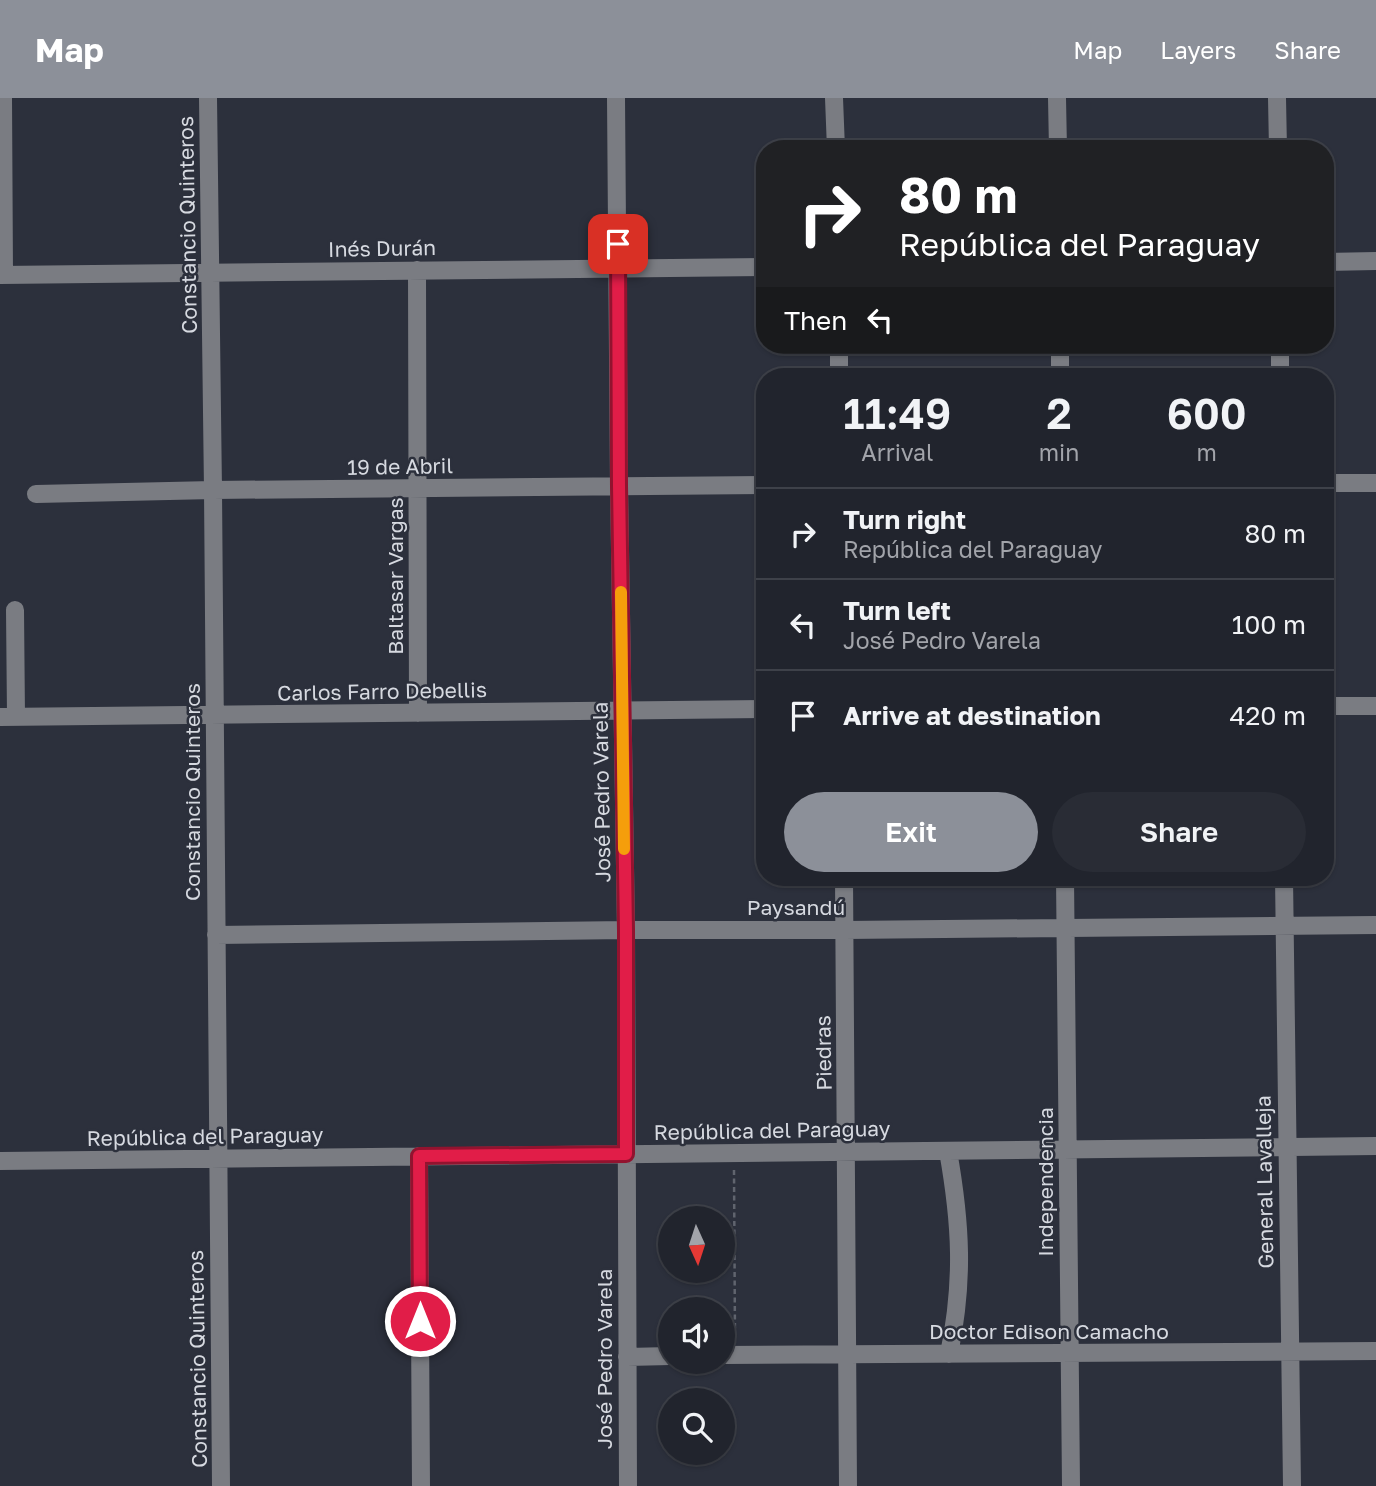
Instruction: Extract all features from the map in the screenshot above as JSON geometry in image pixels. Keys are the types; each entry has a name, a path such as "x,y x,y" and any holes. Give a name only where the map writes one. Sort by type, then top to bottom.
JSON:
{"street":[{"path":"2,275 3,98"},
{"name":"Constancio Quinteros","path":"208,98 222,1486"},
{"name":"José Pedro Varela","path":"616,98 626,930 628,1486"},
{"path":"834,98 836,140"},
{"path":"1058,98 1058,140"},
{"path":"1277,98 1278,140"},
{"path":"1334,262 1376,261"},
{"name":"Inés Durán","path":"2,275 756,267"},
{"name":"Baltasar Vargas","path":"417,270 418,713"},
{"path":"1334,484 1376,483"},
{"name":"19 de Abril","path":"36,495 214,490 756,485"},
{"path":"8,717 15,610"},
{"path":"1334,706 1376,706"},
{"name":"Carlos Farro Debellis","path":"8,717 756,709"},
{"name":"Piedras","path":"844,886 848,1486"},
{"name":"Independencia","path":"1065,886 1070,1486"},
{"name":"General Lavalleja","path":"1284,886 1292,1486"},
{"name":"Paysandú","path":"216,935 1376,925"},
{"name":"República del Paraguay","path":"0,1161 1376,1146"},
{"path":"948,1151 955,1192 960,1270 958,1308 949,1354"},
{"path":"419,1156 421,1486"},
{"name":"Doctor Edison Camacho","path":"735,1355 1376,1350"},
{"path":"627,1357 658,1356"}],"path":[{"path":"730,1297 734,1153"}],"slow traffic":[{"path":"621,592 624,849"}],"route":[{"path":"420,1321 419,1156 626,1154 618,244"}]}
